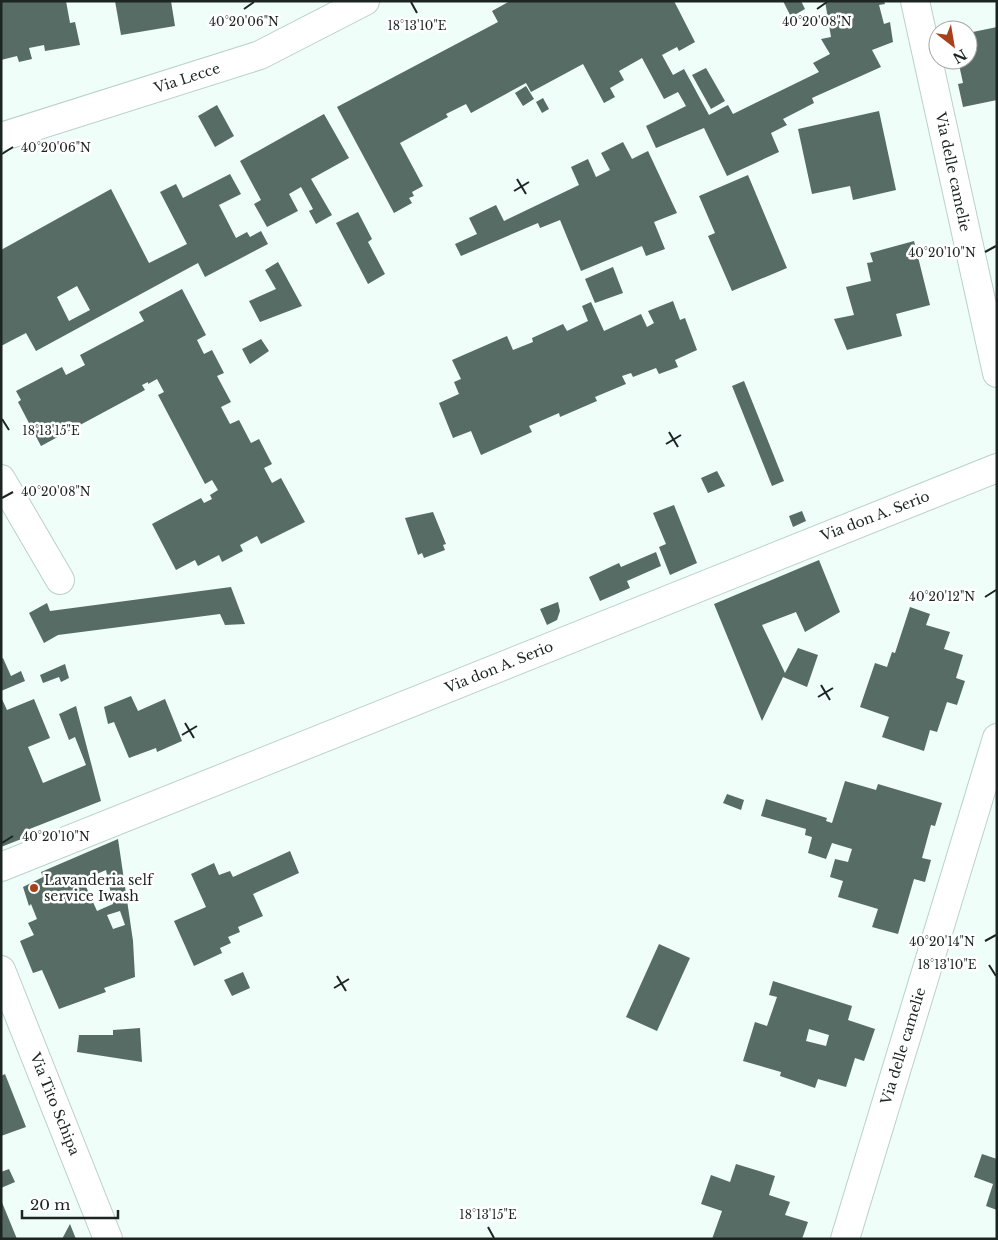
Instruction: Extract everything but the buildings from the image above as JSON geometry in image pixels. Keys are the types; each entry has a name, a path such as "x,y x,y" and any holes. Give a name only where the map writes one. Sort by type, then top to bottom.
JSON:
{"street":[{"name":"Via Lecce","path":"1,137 260,55 365,1"},
{"name":"Via delle camelie","path":"915,1 995,356"},
{"name":"Via don A. Serio","path":"1,867 997,468"},
{"path":"1,479 60,580"},
{"name":"Via delle camelie","path":"845,1239 997,738"},
{"name":"Via Tito Schipa","path":"1,970 108,1239"}],"place":[{"name":"Lavanderia self service Iwash","path":"34,888"}]}
